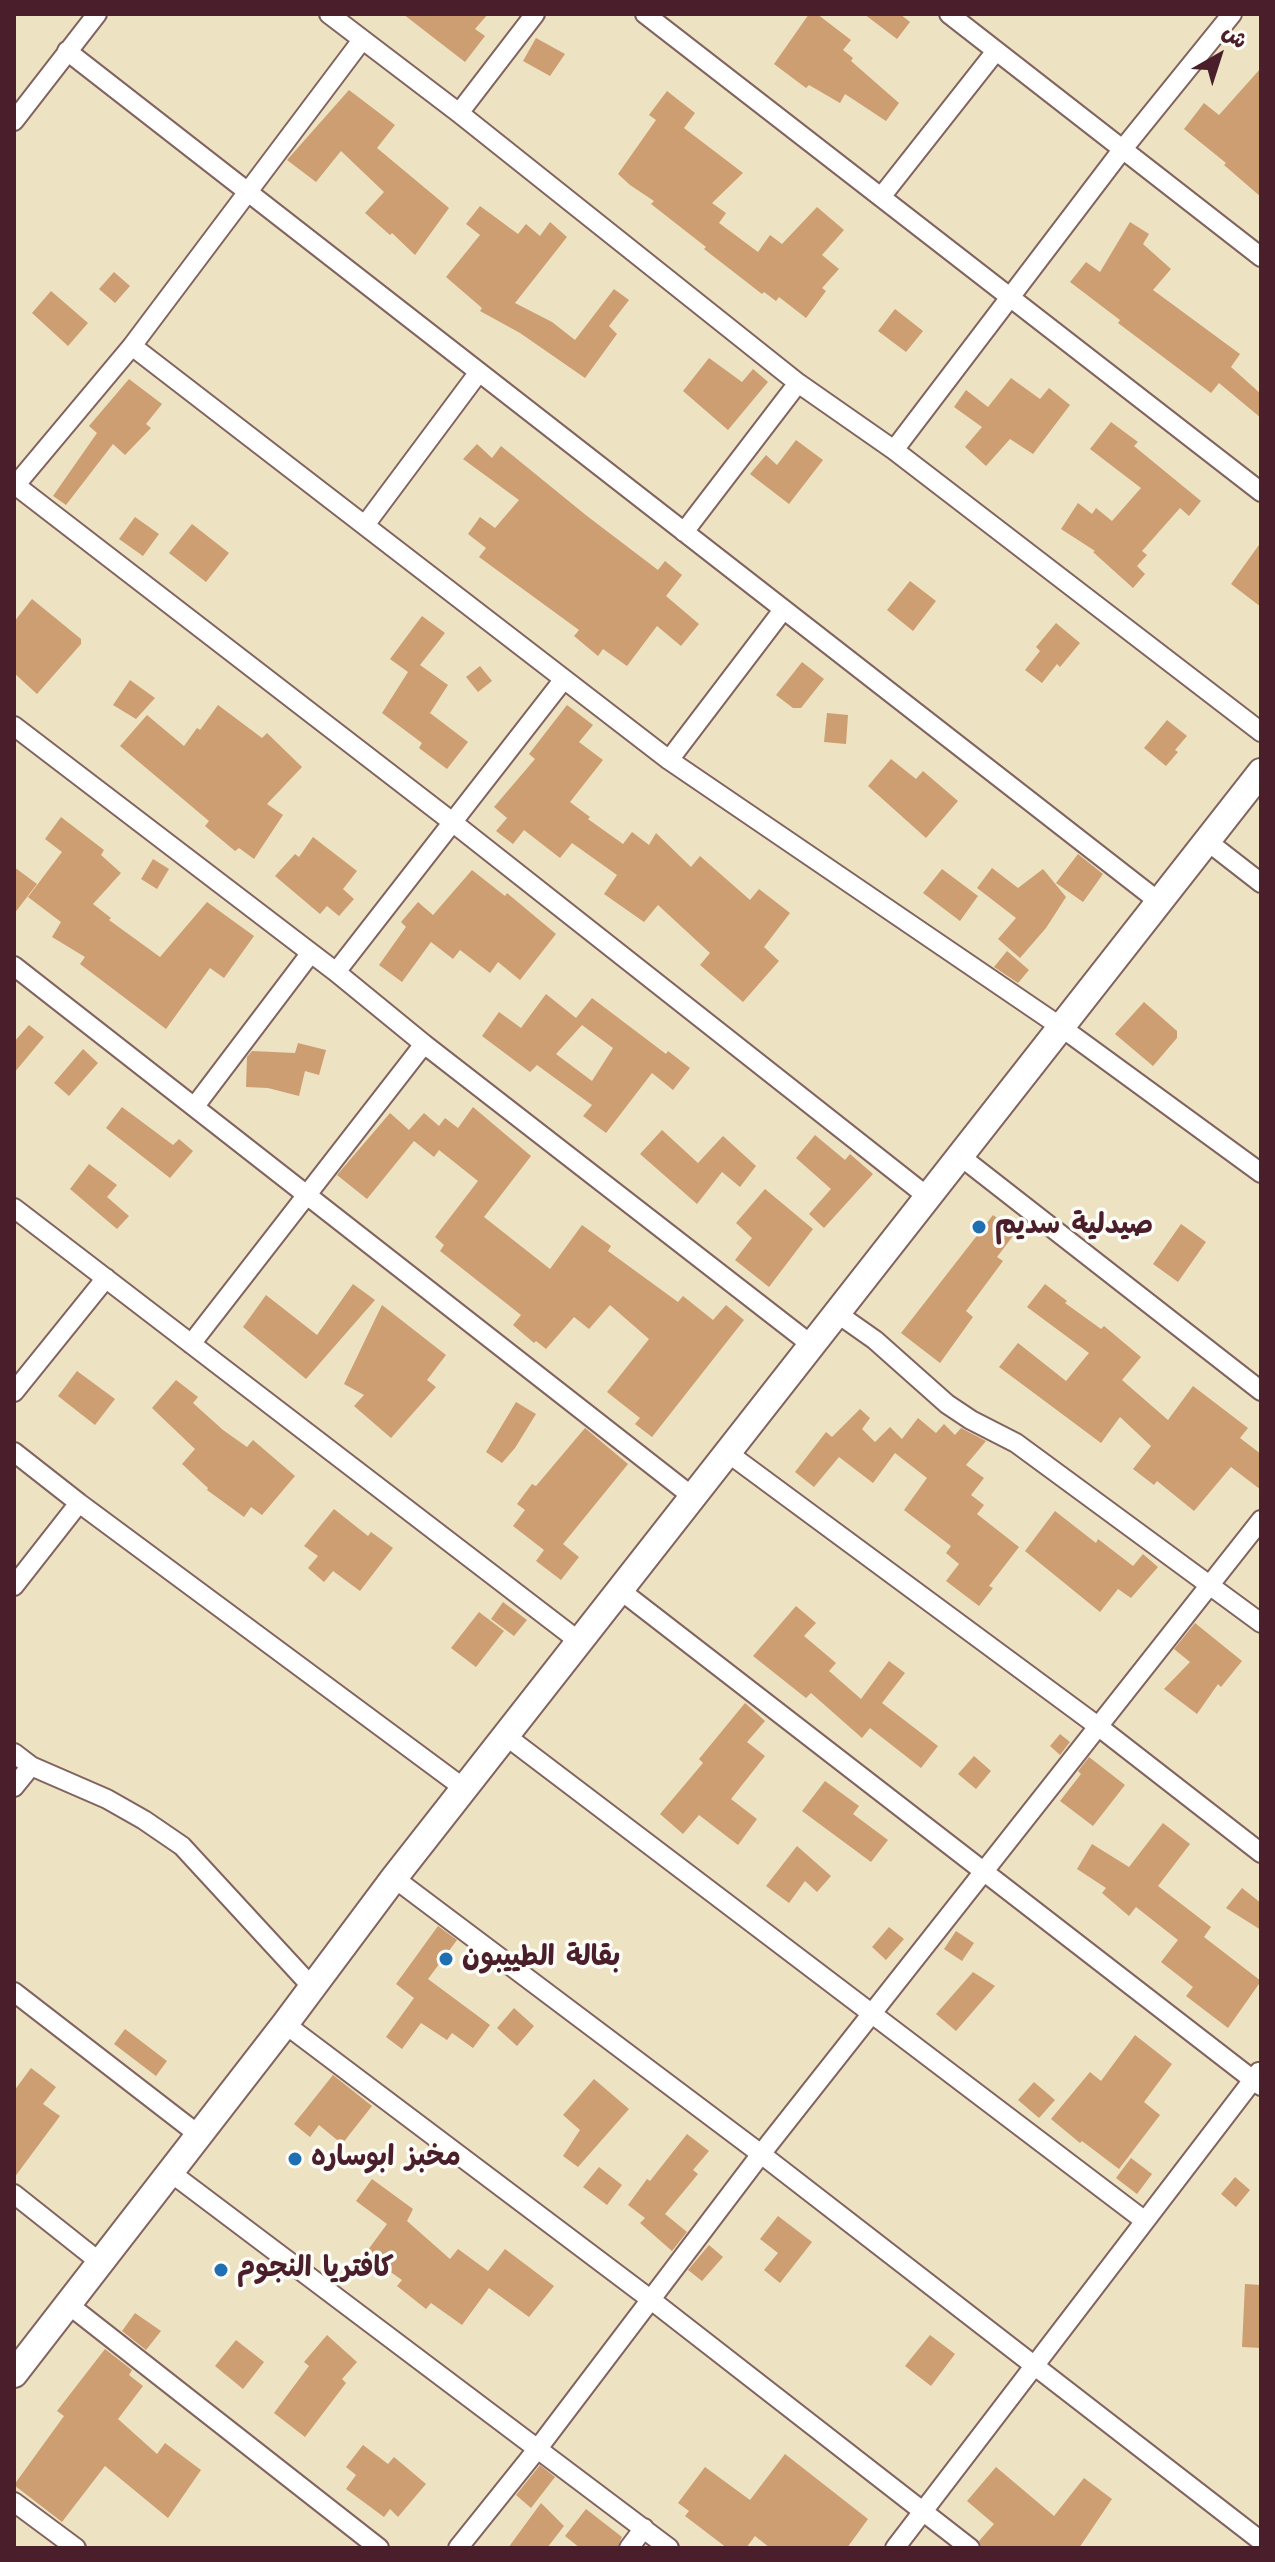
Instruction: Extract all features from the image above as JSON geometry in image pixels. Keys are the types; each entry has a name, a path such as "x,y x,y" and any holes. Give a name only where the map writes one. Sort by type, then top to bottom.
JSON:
{"main road":[{"path":"17,2365 69,2305 394,1878 1261,772"}],"street":[{"path":"14,121 97,14"},
{"path":"329,14 459,113 798,383 894,450 1261,732"},
{"path":"459,113 535,14"},
{"path":"645,14 1261,492"},
{"path":"949,14 1261,257"},
{"path":"894,450 1122,150 1232,14"},
{"path":"362,40 132,346 14,486 451,821 928,1197"},
{"path":"67,51 1158,901"},
{"path":"881,197 996,51"},
{"path":"132,346 669,760 1061,1027 1261,1173"},
{"path":"365,525 479,372"},
{"path":"684,532 798,383"},
{"path":"669,760 783,610"},
{"path":"336,972 564,679"},
{"path":"14,726 336,972 813,1346"},
{"path":"1207,841 1261,883"},
{"path":"195,1106 310,954"},
{"path":"14,966 693,1497"},
{"path":"191,1344 424,1044"},
{"path":"960,1156 1261,1391"},
{"path":"14,1208 580,1642"},
{"path":"14,1392 106,1278"},
{"path":"838,1314 875,1340 947,1404 1016,1443 1261,1623"},
{"path":"14,1452 465,1789"},
{"path":"728,1453 1099,1727 1261,1853"},
{"path":"14,1586 79,1503"},
{"path":"458,2548 871,2013 1261,1520"},
{"path":"620,1590 985,1872 1259,2078 1145,2221 895,2548"},
{"path":"506,1736 1145,2221"},
{"path":"14,1753 31,1766 107,1799 182,1846 312,1987"},
{"path":"14,1787 31,1766"},
{"path":"394,1878 761,2154 1261,2541"},
{"path":"14,1992 199,2135"},
{"path":"285,2024 650,2299 970,2548"},
{"path":"170,2172 539,2447 669,2548"},
{"path":"14,2194 101,2263"},
{"path":"69,2305 379,2548"},
{"path":"14,2502 76,2548"},
{"path":"629,2548 644,2528"}],"building":[{"path":"403,14 488,14 475,29 485,36 465,62"},
{"path":"809,14 817,14 851,40 843,50 853,58 851,61 899,103 886,121 845,94 840,103 809,85 806,88 774,64"},
{"path":"864,14 900,14 910,22 897,39"},
{"path":"536,38 565,54 550,76 523,61"},
{"path":"1261,68 1261,197 1184,129 1204,103 1219,115"},
{"path":"349,90 395,125 377,148 449,208 415,255 365,213 384,192 341,151 316,182 287,160"},
{"path":"667,91 695,113 684,128 743,173 712,203 726,213 719,223 758,252 770,235 782,244 817,207 844,230 822,255 839,269 822,288 826,291 806,318 779,297 776,301 764,292 762,294 704,249 706,247 651,204 654,201 618,174 656,120 649,115"},
{"path":"480,206 518,234 526,224 540,236 550,222 567,237 515,303 552,322 575,340 614,289 629,300 609,326 617,334 585,378 520,333 480,311 482,308 446,277 480,235 466,224"},
{"path":"1130,222 1149,234 1143,244 1171,269 1153,290 1240,354 1231,367 1261,394 1261,418 1219,383 1211,393 1118,323 1120,320 1070,282 1086,262 1100,272"},
{"path":"114,272 130,286 115,303 99,289"},
{"path":"51,291 88,323 68,346 32,313"},
{"path":"895,309 923,331 906,352 878,331"},
{"path":"709,358 742,382 753,369 768,382 728,430 683,391"},
{"path":"1011,378 1040,399 1049,388 1070,405 1033,454 1010,439 986,466 965,447 982,427 954,407 966,390 988,407"},
{"path":"129,379 162,404 146,424 151,428 125,455 113,444 66,505 53,496 97,433 89,426"},
{"path":"1111,422 1138,442 1134,446 1201,501 1189,516 1180,508 1142,551 1147,555 1137,566 1145,574 1133,588 1095,551 1061,529 1078,503 1092,514 1096,508 1112,521 1141,488 1090,449"},
{"path":"796,440 823,460 789,504 750,474 766,455 777,465"},
{"path":"477,444 492,458 501,446 658,570 665,561 682,575 666,596 699,624 681,646 657,626 627,666 603,649 598,656 574,636 579,630 479,557 486,548 468,534 480,517 495,528 519,500 463,459"},
{"path":"135,517 159,534 143,556 119,539"},
{"path":"192,524 229,553 206,582 169,553"},
{"path":"1261,542 1261,607 1231,584"},
{"path":"910,581 936,601 913,631 887,610"},
{"path":"32,599 81,639 81,644 37,694 14,673 14,622"},
{"path":"422,616 445,633 420,665 448,685 430,713 468,742 447,769 419,748 422,743 382,713 408,672 390,659"},
{"path":"1056,623 1080,643 1042,683 1025,670 1040,651 1036,647"},
{"path":"802,662 824,679 801,708 793,708 776,695"},
{"path":"480,666 492,681 478,692 466,677"},
{"path":"130,680 155,698 136,719 113,705"},
{"path":"218,705 262,738 267,733 302,767 267,804 283,815 254,859 239,848 235,851 205,826 209,821 120,746 147,715 184,746"},
{"path":"567,705 593,725 579,742 603,760 570,802 590,817 588,819 623,844 632,832 649,845 656,833 691,867 700,856 750,900 759,889 790,913 764,947 779,961 743,1002 700,965 710,953 658,905 644,922 604,894 617,875 572,843 560,858 524,830 513,844 496,831 507,818 494,807 535,759 529,754"},
{"path":"827,713 848,715 846,744 824,742"},
{"path":"1167,720 1187,736 1166,766 1144,748"},
{"path":"891,759 916,779 923,771 958,801 926,838 868,786"},
{"path":"61,817 104,850 101,855 121,873 93,904 111,918 109,920 160,957 207,902 254,936 224,978 210,968 166,1029 80,964 85,957 52,937 61,922 28,897 62,852 45,839"},
{"path":"313,837 357,871 343,889 354,899 339,916 327,906 320,914 275,876 295,854 299,857"},
{"path":"1078,854 1103,874 1083,902 1056,883"},
{"path":"153,859 169,869 157,889 141,879"},
{"path":"14,867 37,884 14,914"},
{"path":"992,868 1018,888 1043,869 1066,897 1046,928 1020,958 998,939 1016,918 977,888"},
{"path":"942,869 978,896 960,921 923,893"},
{"path":"472,870 505,896 507,893 556,934 520,980 498,962 490,973 460,950 453,959 431,942 402,982 379,965 406,927 401,922 418,902 433,915"},
{"path":"1007,951 1029,970 1018,983 994,967"},
{"path":"546,994 576,1018 592,998 666,1054 668,1051 690,1068 673,1090 652,1073 606,1133 583,1116 592,1105 537,1065 530,1072 482,1036 499,1012 521,1028","holes":["582,1025 613,1048 592,1081 556,1054"]},
{"path":"1144,1002 1177,1031 1177,1038 1153,1066 1115,1034"},
{"path":"29,1025 44,1037 14,1073 14,1042"},
{"path":"298,1043 326,1050 319,1075 305,1071 299,1096 268,1088 246,1087 247,1057 252,1051 295,1053"},
{"path":"83,1049 98,1063 69,1096 54,1083"},
{"path":"122,1107 173,1145 179,1139 193,1151 170,1178 106,1128"},
{"path":"473,1107 531,1156 484,1217 550,1269 582,1225 611,1246 608,1251 678,1302 683,1296 713,1320 726,1305 744,1320 652,1437 635,1424 640,1418 607,1392 649,1339 610,1305 589,1329 574,1317 546,1349 513,1325 521,1315 440,1251 444,1245 435,1237 478,1181 439,1150 434,1157 414,1141 367,1199 337,1175 390,1113 409,1130 424,1113 439,1126 445,1118 458,1128"},
{"path":"662,1130 698,1163 723,1136 756,1166 740,1187 722,1172 697,1204 640,1154"},
{"path":"815,1135 845,1160 850,1154 873,1174 824,1228 809,1214 831,1189 796,1158"},
{"path":"89,1164 117,1185 107,1197 129,1216 117,1229 70,1189"},
{"path":"765,1189 813,1229 769,1287 735,1260 752,1238 736,1223"},
{"path":"993,1215 1016,1232 997,1257 1003,1261 966,1311 973,1317 940,1363 901,1333"},
{"path":"1181,1224 1206,1242 1178,1282 1153,1264"},
{"path":"353,1284 375,1300 306,1379 243,1327 266,1295 317,1335"},
{"path":"1045,1284 1067,1301 1065,1303 1101,1329 1104,1326 1141,1357 1122,1380 1168,1420 1193,1386 1248,1428 1240,1438 1261,1454 1261,1490 1231,1467 1194,1511 1157,1481 1154,1485 1133,1469 1151,1446 1120,1417 1101,1443 999,1367 1018,1343 1066,1381 1089,1353 1027,1307"},
{"path":"382,1305 446,1355 427,1380 436,1387 391,1438 354,1406 364,1395 344,1384"},
{"path":"77,1371 115,1399 95,1425 58,1396"},
{"path":"176,1380 198,1397 193,1403 223,1430 247,1447 253,1440 295,1476 262,1515 251,1507 244,1517 207,1490 182,1464 195,1449 152,1408"},
{"path":"516,1402 536,1414 502,1463 486,1452"},
{"path":"860,1409 870,1418 862,1429 875,1442 890,1427 902,1439 918,1418 936,1433 944,1424 955,1435 961,1428 986,1441 966,1465 984,1478 971,1495 984,1505 977,1514 1019,1547 989,1586 993,1588 979,1606 946,1581 959,1564 946,1553 951,1546 904,1510 927,1478 895,1453 873,1483 839,1457 814,1487 795,1472 826,1432 832,1437"},
{"path":"585,1428 628,1464 563,1544 579,1557 561,1580 536,1561 544,1550 513,1526 525,1510 517,1504"},
{"path":"334,1509 368,1536 371,1532 393,1548 360,1591 333,1571 324,1582 308,1568 318,1556 304,1546"},
{"path":"1055,1511 1096,1543 1098,1539 1133,1566 1143,1554 1158,1567 1131,1598 1118,1589 1100,1612 1025,1551"},
{"path":"503,1602 527,1620 514,1636 491,1619"},
{"path":"796,1606 816,1623 804,1636 836,1663 829,1671 861,1699 889,1661 905,1673 882,1703 938,1746 921,1768 870,1728 862,1738 811,1693 806,1698 753,1656"},
{"path":"479,1612 504,1631 476,1667 451,1648"},
{"path":"1195,1623 1242,1661 1221,1687 1218,1684 1197,1714 1164,1689 1190,1662 1174,1649"},
{"path":"745,1703 765,1721 747,1742 765,1756 731,1799 757,1819 738,1845 699,1815 683,1834 660,1814 703,1763 699,1759"},
{"path":"1060,1734 1070,1742 1060,1755 1050,1746"},
{"path":"974,1756 991,1771 976,1789 958,1774"},
{"path":"1089,1757 1125,1785 1093,1826 1060,1801 1081,1774 1078,1771"},
{"path":"825,1781 859,1806 853,1814 888,1840 871,1862 802,1811"},
{"path":"1163,1823 1190,1844 1158,1886 1211,1927 1204,1937 1261,1981 1228,2028 1186,1996 1193,1987 1161,1962 1178,1940 1136,1907 1129,1916 1102,1893 1106,1888 1077,1869 1092,1844 1129,1867"},
{"path":"797,1846 831,1876 817,1892 805,1881 789,1903 766,1886"},
{"path":"1242,1888 1261,1903 1261,1930 1226,1908"},
{"path":"438,1926 457,1940 428,1979 490,2025 473,2048 452,2033 447,2040 421,2023 402,2049 386,2037 414,1998 396,1984"},
{"path":"889,1927 904,1939 886,1960 872,1947"},
{"path":"956,1931 974,1943 962,1961 944,1949"},
{"path":"973,1972 995,1986 956,2031 936,2014"},
{"path":"514,2008 534,2026 517,2046 497,2028"},
{"path":"125,2029 167,2061 156,2076 114,2044"},
{"path":"1135,2035 1172,2064 1144,2102 1160,2115 1119,2169 1051,2119 1090,2072 1101,2081"},
{"path":"31,2068 56,2087 43,2104 60,2116 14,2178 14,2091"},
{"path":"333,2075 372,2106 342,2144 319,2125 310,2137 294,2124"},
{"path":"594,2079 629,2109 578,2167 563,2156 580,2130 563,2115"},
{"path":"1034,2082 1055,2100 1039,2118 1018,2100"},
{"path":"687,2134 709,2151 693,2170 698,2174 665,2214 687,2232 672,2251 640,2223 645,2218 628,2205"},
{"path":"1131,2158 1152,2174 1137,2194 1116,2178"},
{"path":"599,2167 622,2185 607,2205 583,2187"},
{"path":"1235,2177 1250,2190 1236,2207 1221,2194"},
{"path":"372,2179 413,2209 407,2221 450,2259 458,2249 488,2271 505,2249 554,2286 529,2317 489,2288 462,2325 431,2303 426,2309 397,2286 402,2280 365,2254 387,2224 356,2201"},
{"path":"778,2216 812,2242 780,2283 764,2270 778,2253 760,2239"},
{"path":"709,2245 723,2257 702,2281 688,2270"},
{"path":"1245,2284 1261,2285 1261,2348 1242,2347"},
{"path":"135,2313 161,2331 146,2350 122,2331"},
{"path":"327,2335 357,2362 342,2379 346,2383 305,2437 274,2413 309,2366 304,2362"},
{"path":"930,2335 955,2354 931,2386 905,2366"},
{"path":"236,2340 264,2362 243,2389 215,2366"},
{"path":"105,2349 132,2370 129,2375 143,2386 118,2419 157,2454 165,2443 201,2470 168,2518 105,2466 62,2522 14,2485 64,2416 57,2411"},
{"path":"363,2445 388,2464 394,2457 426,2484 398,2517 390,2509 384,2517 346,2489 356,2475 346,2467"},
{"path":"785,2454 868,2519 847,2548 770,2548 755,2536 746,2548 727,2548 685,2516 689,2511 678,2503 705,2467 750,2500"},
{"path":"540,2465 555,2477 531,2508 516,2495"},
{"path":"996,2467 1054,2516 1084,2478 1112,2499 1079,2548 982,2548 979,2541 994,2524 967,2501"},
{"path":"541,2503 564,2526 547,2548 508,2548"},
{"path":"586,2509 622,2537 617,2548 580,2548 565,2536"}],"place":[{"name":"صيدلية سديم","path":"979,1227"},
{"name":"بقالة الطييبون","path":"446,1959"},
{"name":"مخبز ابوساره","path":"295,2159"},
{"name":"كافتريا النجوم","path":"221,2270"}]}
